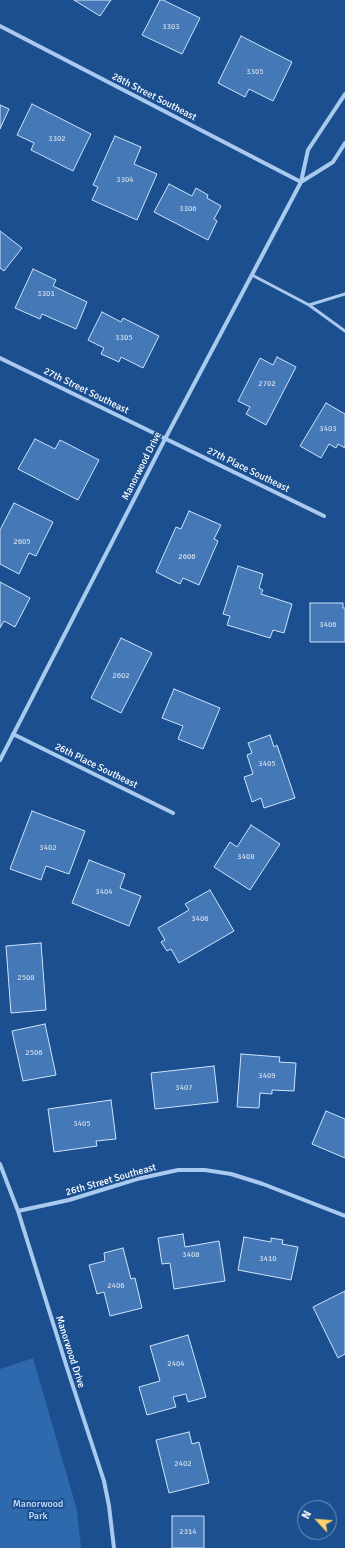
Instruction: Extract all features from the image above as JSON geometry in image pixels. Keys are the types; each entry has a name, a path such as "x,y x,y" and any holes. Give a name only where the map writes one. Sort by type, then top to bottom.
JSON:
{"street":[{"name":"28th Street Southeast","path":"0,26 301,182"},
{"name":"Manorwood Drive","path":"0,760 301,182 308,150 345,94"},
{"path":"301,182 333,162 345,143"},
{"name":"27th Street Southeast","path":"0,358 166,439"},
{"name":"27th Place Southeast","path":"166,439 324,516"},
{"name":"26th Place Southeast","path":"13,734 173,812"},
{"name":"Manorwood Drive","path":"0,1164 18,1211 104,1481 109,1506 114,1548"},
{"name":"26th Street Southeast","path":"18,1211 69,1200 137,1179 178,1170 206,1170 231,1174 250,1180 345,1216"}],"lane":[{"path":"252,275 309,305 345,331"},
{"path":"309,305 345,294"}],"green space":[{"name":"Manorwood Park","path":"33,1358 77,1510 81,1548 0,1548 0,1369"}],"building":[{"path":"74,0 111,0 100,16"},
{"path":"160,0 163,0 200,18 182,54 142,35"},
{"path":"241,36 292,62 273,101 249,89 245,97 218,83"},
{"path":"32,104 91,134 73,171 31,150 34,143 17,135"},
{"path":"0,105 9,109 0,129"},
{"path":"115,136 141,147 134,164 157,174 137,220 92,200 98,187 93,185"},
{"path":"169,184 192,196 196,188 208,195 207,198 221,206 214,219 217,221 208,240 154,212"},
{"path":"0,231 22,248 4,271 0,268"},
{"path":"33,269 56,280 53,286 87,302 76,329 42,314 40,319 15,308"},
{"path":"102,312 121,322 123,318 159,336 143,368 121,357 119,362 101,354 104,348 88,340"},
{"path":"277,357 296,367 266,425 246,414 250,407 238,401 260,358 273,365"},
{"path":"326,403 345,414 345,448 338,444 336,448 329,444 321,458 300,446"},
{"path":"35,439 55,449 60,440 99,460 78,500 18,469"},
{"path":"14,503 53,522 36,556 29,553 19,574 0,564 0,530"},
{"path":"189,511 221,525 214,539 218,541 199,585 183,578 180,584 156,572 176,527 181,529"},
{"path":"238,566 263,574 259,588 263,590 261,594 292,604 284,633 273,630 270,638 227,625 230,616 223,614"},
{"path":"0,582 30,598 15,627 4,621 0,628"},
{"path":"310,603 343,603 343,608 345,608 345,642 310,642"},
{"path":"121,638 152,653 121,713 91,698"},
{"path":"174,689 220,708 203,749 178,739 183,726 162,718"},
{"path":"270,735 274,747 277,745 295,798 264,808 261,798 252,802 244,777 253,774 247,755 252,753 248,743"},
{"path":"32,811 85,831 69,874 46,866 41,880 10,869"},
{"path":"251,825 280,844 250,890 214,867 230,842 237,847"},
{"path":"89,860 125,874 120,888 141,896 129,926 72,903"},
{"path":"210,890 234,931 179,963 171,949 167,951 161,942 165,940 158,928 189,910 185,904"},
{"path":"41,943 46,1010 11,1013 6,946"},
{"path":"45,1024 56,1075 23,1081 12,1031"},
{"path":"241,1054 280,1057 279,1062 296,1063 294,1091 272,1090 272,1094 260,1093 259,1108 237,1107"},
{"path":"214,1066 218,1102 155,1109 151,1073"},
{"path":"111,1100 116,1139 96,1141 97,1146 54,1152 48,1109"},
{"path":"326,1111 345,1119 345,1158 312,1144"},
{"path":"183,1234 185,1247 219,1241 225,1281 174,1289 170,1263 162,1264 158,1238"},
{"path":"244,1237 271,1242 271,1238 283,1240 282,1244 298,1247 291,1280 238,1270"},
{"path":"123,1248 131,1279 135,1278 142,1308 110,1316 104,1292 97,1294 89,1265 105,1261 104,1253"},
{"path":"345,1291 345,1354 338,1358 313,1307"},
{"path":"188,1335 206,1397 188,1402 186,1394 173,1397 176,1407 147,1415 139,1387 160,1381 150,1346"},
{"path":"189,1432 192,1444 199,1442 209,1483 169,1493 156,1440"},
{"path":"172,1516 204,1516 204,1548 172,1548"}]}
